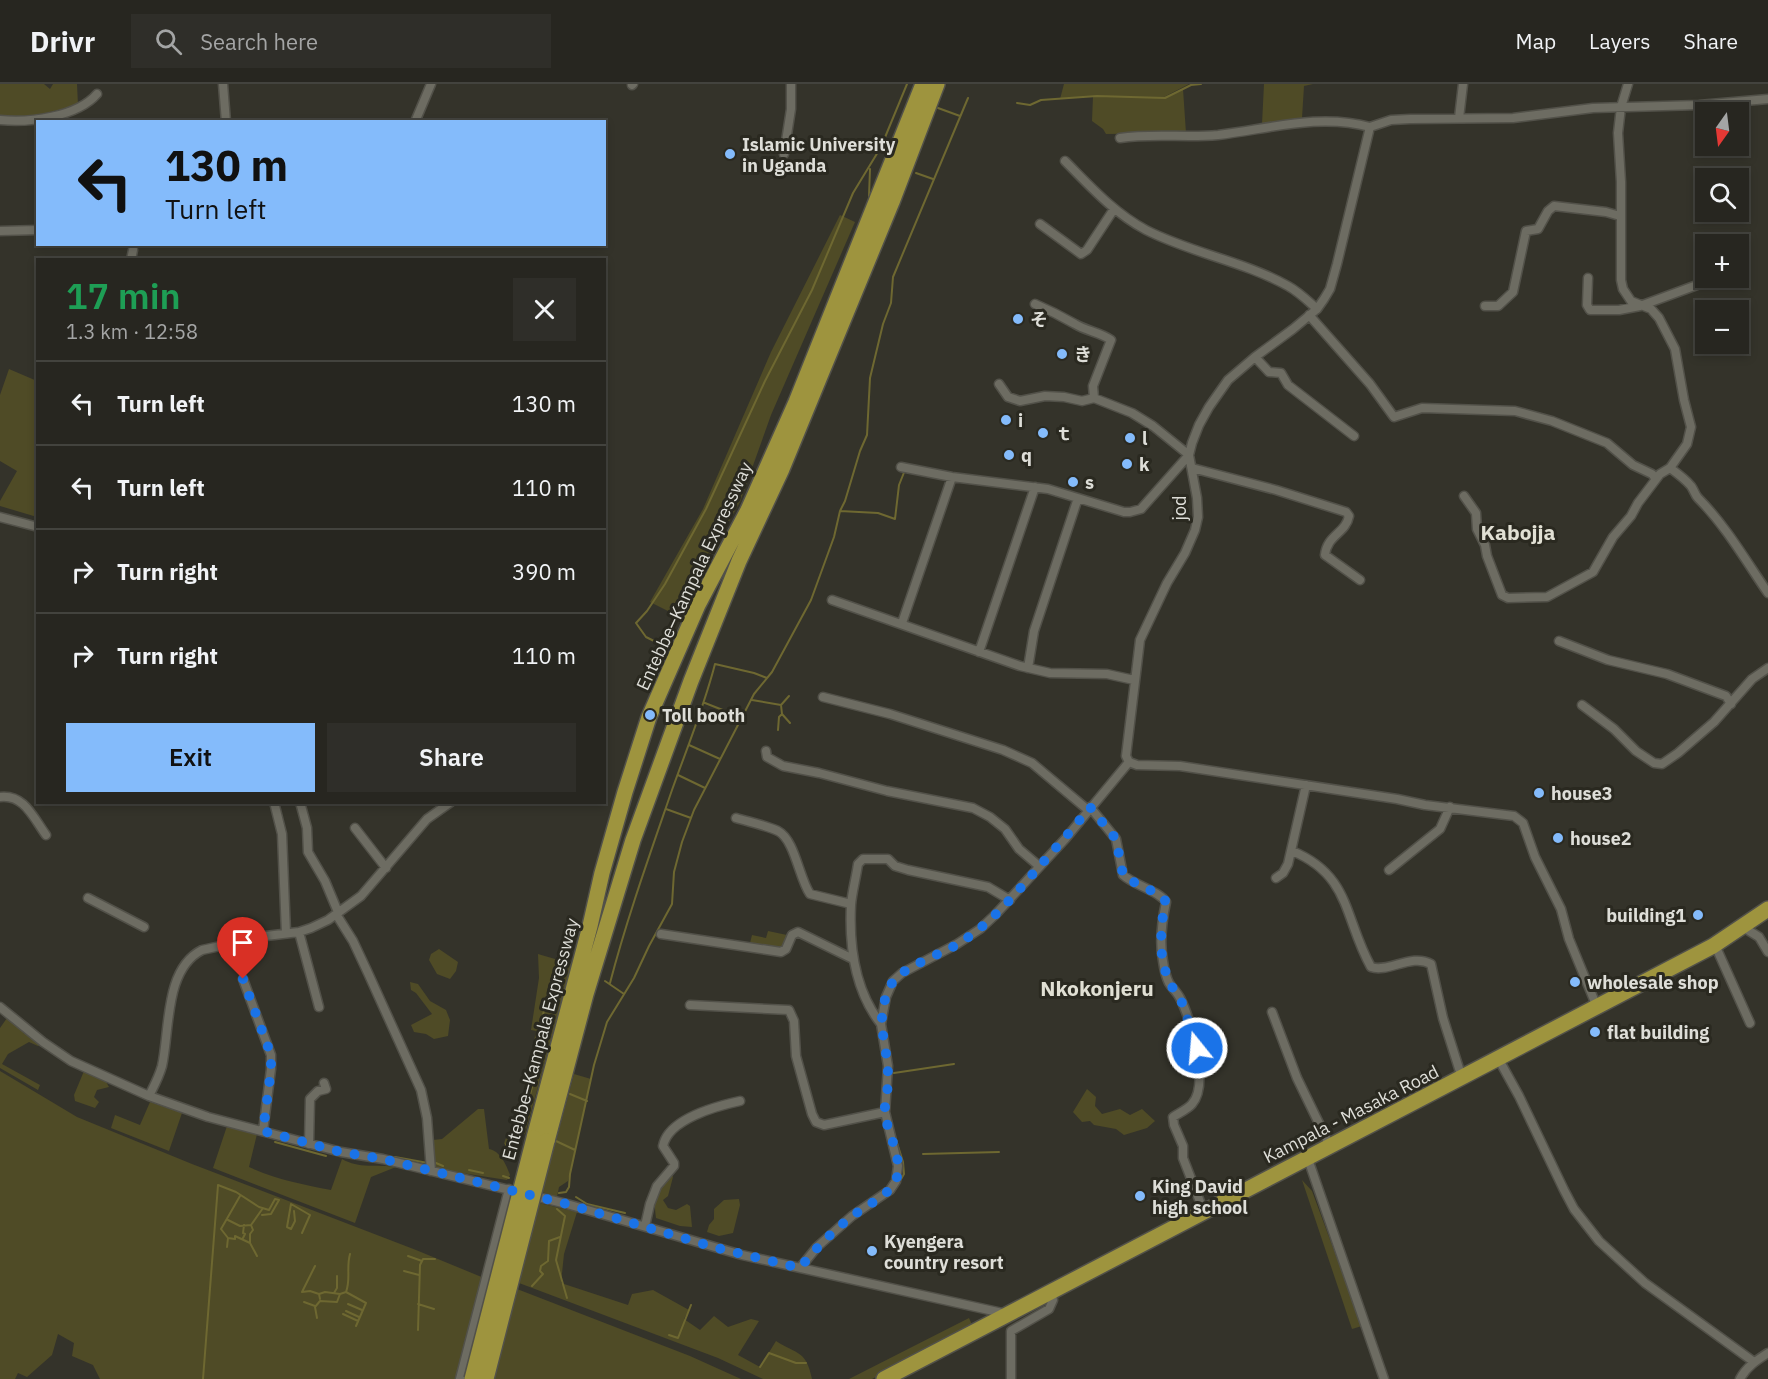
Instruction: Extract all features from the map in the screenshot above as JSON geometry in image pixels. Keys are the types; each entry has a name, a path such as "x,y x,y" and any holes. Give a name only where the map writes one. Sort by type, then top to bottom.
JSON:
{"highway":[{"name":"Entebbe–Kampala Expressway","path":"486,1379 602,873 649,717 698,605 748,510 796,402 923,84"},
{"name":"Entebbe–Kampala Expressway","path":"472,1379 541,1139 633,840 691,681 739,561 782,469 892,202 937,84"},
{"name":"Kampala - Masaka Road","path":"884,1379 1715,945 1768,909"}],"street":[{"path":"223,84 226,120"},
{"path":"417,120 431,84"},
{"path":"784,154 791,109 791,84"},
{"path":"1459,117 1463,84"},
{"path":"1464,495 1476,513 1477,529 1485,545 1486,556 1502,595 1508,598 1547,597 1593,572 1613,537 1656,479 1670,468 1687,444 1691,427 1675,348 1659,318 1651,309 1631,301 1623,289 1618,132 1621,107 1628,84"},
{"path":"0,120 18,122 56,115 82,106 97,94"},
{"path":"1120,138 1218,135 1306,121 1338,122 1370,127 1391,120 1459,117 1513,118 1593,108 1699,105 1768,99"},
{"path":"902,467 952,477 1035,487 1114,507 1124,512 1137,511 1146,504 1189,455 1195,434 1221,388 1235,373 1317,309 1324,299 1333,280 1370,127"},
{"path":"1065,161 1114,209 1139,226 1170,241 1287,285 1317,309"},
{"path":"1485,306 1498,306 1513,292 1526,231 1538,229 1548,211 1554,206 1606,212 1620,216"},
{"path":"1040,224 1081,254 1088,249 1114,209"},
{"path":"0,231 36,230"},
{"path":"132,258 133,250"},
{"path":"1588,278 1587,305 1590,310 1619,310 1640,306 1695,286"},
{"path":"1035,304 1111,340 1093,386 1094,398"},
{"path":"1309,315 1370,384 1394,417 1422,408 1515,411 1552,421 1607,442 1633,465 1652,474 1656,479"},
{"path":"1255,357 1269,372 1281,373 1288,384 1354,436"},
{"path":"999,384 1008,397 1020,401 1046,396 1064,397 1082,402 1094,398 1142,419 1189,455"},
{"name":"jod","path":"1129,762 1126,756 1140,640 1196,530 1197,498 1189,455"},
{"path":"1192,468 1276,490 1346,512 1349,516 1346,525 1326,545 1325,555 1360,580"},
{"path":"1670,468 1691,486 1698,498 1703,501 1768,593"},
{"path":"902,623 952,477"},
{"path":"979,652 1035,487"},
{"path":"1028,668 1036,622 1077,498"},
{"path":"0,517 36,526"},
{"path":"832,600 1028,668 1065,674 1107,674 1134,680"},
{"path":"1559,640 1608,660 1666,674 1726,696 1731,704"},
{"path":"1582,705 1614,729 1636,751 1654,763 1662,764 1696,738 1731,704 1752,679 1768,668"},
{"path":"823,697 890,714 1004,750 1032,763 1089,809 1116,839 1123,875 1132,883 1162,896 1166,902 1161,926 1162,960 1169,983 1180,997 1197,1048 1199,1078 1197,1093 1193,1103 1173,1117 1183,1146 1183,1158 1201,1213"},
{"path":"766,751 767,757 783,766 887,791 973,808 990,817 1005,829 1019,849 1039,866"},
{"path":"800,1268 817,1247 852,1216 890,1190 896,1181 898,1166 885,1112 888,1066 881,1023 886,997 893,981 902,973 980,929 1010,900 1129,762 1137,765 1180,766 1425,805 1514,816 1523,823 1535,857 1561,909 1571,945 1597,1007"},
{"path":"1276,878 1286,868 1292,850 1305,785"},
{"path":"0,796 11,795 20,800 46,835"},
{"path":"274,804 282,834 286,933"},
{"path":"301,804 307,828 308,852 325,881 337,913 353,941 422,1090 427,1118 431,1171"},
{"path":"149,1096 162,1067 170,1005 183,968 194,954 202,950 299,932 337,913 361,896 427,819 448,804"},
{"path":"1389,870 1440,829 1450,807"},
{"path":"736,818 784,835 810,894 851,904"},
{"path":"355,828 386,868"},
{"path":"1292,850 1315,861 1334,880 1371,967 1379,969 1400,962 1428,961 1431,963 1441,1014 1462,1078"},
{"path":"881,1023 870,1008 851,949 851,904 858,864 862,859 885,858 895,866 908,870 988,887 1010,900"},
{"path":"88,898 144,927"},
{"path":"1743,927 1760,937 1768,952"},
{"path":"299,932 319,1007"},
{"path":"661,934 782,952 786,949 792,935 798,932 853,959"},
{"path":"1715,945 1750,1023"},
{"path":"243,979 271,1055 263,1131"},
{"path":"690,1005 789,1010 795,1021 796,1056 816,1122 824,1125 885,1112"},
{"path":"0,1007 43,1042 71,1061 149,1096 208,1117 309,1144 509,1189 717,1248 1009,1315"},
{"path":"1272,1012 1297,1078 1330,1146"},
{"path":"1191,1046 1196,1074 1191,1102 1170,1116 1169,1120 1181,1153 1178,1160 1201,1213"},
{"path":"1498,1058 1564,1190 1599,1241 1645,1283 1754,1362"},
{"path":"309,1144 310,1099 318,1091 326,1089 324,1083"},
{"path":"645,1226 657,1186 674,1166 674,1162 664,1149 664,1140 681,1121 740,1101"},
{"path":"1308,1159 1384,1379"},
{"path":"460,1379 509,1189"},
{"path":"1011,1379 1011,1331 1050,1309 1053,1300 1051,1291"},
{"path":"1740,1379 1746,1369 1768,1353"}],"shaded area":[{"path":"0,84 44,84 50,89 53,84 77,84 78,105 34,116 0,117"},
{"path":"1064,84 1189,84 1164,97 1183,89 1186,133 1106,134 1092,121 1093,96 1060,99"},
{"path":"1264,84 1313,84 1304,86 1302,118 1262,124"},
{"path":"840,215 855,222 771,415 740,502 676,615 650,602 703,509 771,352"},
{"path":"9,369 36,381 36,517 0,506 0,501 17,471 0,461 0,395"},
{"path":"768,931 787,935 784,949 750,943 752,935 766,938"},
{"path":"439,949 458,962 456,971 450,979 437,974 429,960 431,954"},
{"path":"538,954 572,964 525,1134 516,1135 509,1146 504,1144 505,1140 517,1119 538,1053 534,1041 536,1031 531,1030 539,978"},
{"path":"410,982 418,984 430,1001 446,1010 450,1020 448,1036 434,1039 426,1034 414,1032 411,1025 432,1014 411,990"},
{"path":"7,1018 24,1031 23,1033 30,1034 40,1045 29,1042 8,1054 2,1064 40,1085 38,1090 0,1068 0,1028"},
{"path":"0,1071 77,1117 484,1278 456,1379 100,1379 93,1365 72,1356 74,1343 58,1334 52,1355 27,1377 18,1373 15,1379 0,1379"},
{"path":"84,1071 105,1080 109,1087 97,1090 94,1097 99,1102 95,1108 75,1101 74,1095"},
{"path":"574,1074 591,1079 568,1181 559,1187 557,1197 542,1192"},
{"path":"1087,1089 1096,1097 1095,1106 1102,1114 1120,1109 1130,1115 1142,1109 1155,1121 1147,1128 1124,1135 1116,1129 1094,1125 1090,1121 1082,1122 1073,1112"},
{"path":"150,1102 182,1113 169,1151 111,1128 115,1115 140,1125"},
{"path":"478,1109 484,1109 489,1149 496,1152 504,1162 510,1175 507,1180 436,1169 433,1140 442,1139"},
{"path":"227,1126 257,1134 249,1167 300,1184 331,1190 342,1159 362,1165 396,1167 371,1177 355,1223 213,1168"},
{"path":"672,1175 668,1196 663,1200 668,1208 676,1210 687,1204 690,1206 692,1227 680,1226 656,1218 656,1194"},
{"path":"1302,1180 1312,1191 1362,1326 1352,1329"},
{"path":"739,1199 740,1205 733,1233 719,1236 707,1232 714,1219 714,1209 724,1200"},
{"path":"539,1203 577,1212 564,1254 561,1283 628,1305 632,1294 653,1290 689,1310 684,1319 700,1330 714,1316 728,1327 751,1319 759,1321 738,1355 760,1367 776,1341 804,1358 812,1379 763,1379 718,1358 519,1283"},
{"path":"517,1289 690,1356 741,1379 493,1379"},
{"path":"969,1318 973,1327 872,1379 849,1379"}],"waterway":[{"path":"656,642 646,637 636,623 665,584 706,509 765,381 812,290 853,193 881,147 907,84"},
{"path":"1017,103 1030,105 1041,100 1097,96 1165,98 1191,85 1201,84"},
{"path":"559,1193 566,1192 569,1187 594,1065 607,1022 634,978 672,904 674,872 694,810 754,694 772,672 811,600 867,435 870,378 883,324 891,303 893,277 968,98"},
{"path":"938,108 960,116"},
{"path":"869,196 870,169"},
{"path":"916,173 933,179"},
{"path":"840,511 878,513 895,519 899,485 905,470"},
{"path":"610,983 639,886 701,712 715,664 767,678"},
{"path":"781,705 789,696"},
{"path":"752,700 781,705 782,714 779,717 778,730"},
{"path":"705,703 743,718"},
{"path":"782,714 790,723"},
{"path":"689,745 720,759"},
{"path":"678,775 705,788"},
{"path":"666,809 691,818"},
{"path":"605,981 624,994"},
{"path":"506,1145 528,1102 542,1050 541,1022 549,992"},
{"path":"894,1073 954,1064"},
{"path":"570,1094 587,1101"},
{"path":"893,1130 903,1162 904,1174 893,1193"},
{"path":"556,1141 575,1150"},
{"path":"275,1142 326,1156"},
{"path":"923,1154 999,1152"},
{"path":"395,1157 428,1163"},
{"path":"436,1163 443,1166"},
{"path":"469,1170 483,1173"},
{"path":"503,1176 509,1178"},
{"path":"203,1379 218,1185 269,1210 275,1199 279,1200 271,1214 262,1215"},
{"path":"227,1247 228,1238 221,1229 240,1196"},
{"path":"576,1197 587,1204 625,1213"},
{"path":"294,1211 295,1221 291,1229 287,1227 291,1204 310,1215 302,1233"},
{"path":"228,1220 240,1226 251,1225 263,1208"},
{"path":"557,1209 565,1216 556,1260 567,1298"},
{"path":"243,1238 244,1225"},
{"path":"251,1225 253,1230 250,1234 250,1243 257,1256"},
{"path":"228,1238 235,1239 235,1236 250,1243"},
{"path":"532,1286 543,1274 540,1271 541,1266 548,1261 549,1241 560,1237"},
{"path":"317,1318 315,1307 320,1301 337,1302 340,1294 346,1292 350,1254"},
{"path":"408,1256 422,1261"},
{"path":"418,1330 420,1265 423,1259 435,1259"},
{"path":"315,1266 302,1292 310,1291 319,1294"},
{"path":"404,1271 419,1275"},
{"path":"334,1293 337,1288 337,1276"},
{"path":"320,1299 319,1294 325,1292 340,1294"},
{"path":"346,1292 366,1303 356,1326"},
{"path":"304,1302 315,1306"},
{"path":"348,1304 362,1310"},
{"path":"418,1304 434,1309"},
{"path":"669,1335 678,1338 691,1305"},
{"path":"346,1311 359,1317"},
{"path":"343,1314 358,1321"},
{"path":"760,1367 769,1353 796,1363 806,1363"}],"place":[{"name":"Islamic University in Uganda","path":"730,154"},
{"name":"そ","path":"1018,319"},
{"name":"き","path":"1062,354"},
{"name":"i","path":"1006,420"},
{"name":"ｔ","path":"1043,433"},
{"name":"l","path":"1130,438"},
{"name":"q","path":"1009,455"},
{"name":"k","path":"1127,464"},
{"name":"s","path":"1073,482"},
{"name":"Toll booth","path":"650,715"},
{"name":"house3","path":"1539,793"},
{"name":"house2","path":"1558,838"},
{"name":"building1","path":"1698,915"},
{"name":"wholesale shop","path":"1575,982"},
{"name":"flat building","path":"1595,1032"},
{"name":"King David high school","path":"1140,1196"},
{"name":"Kyengera country resort","path":"872,1251"}],"district":[{"name":"Kabojja","path":"1518,532"},
{"name":"Nkokonjeru","path":"1097,988"}],"route":[{"path":"243,979 271,1055 263,1131 341,1152 383,1159 567,1204 717,1248 800,1268 817,1247 852,1216 890,1190 896,1181 898,1166 885,1112 888,1066 881,1023 886,997 893,981 902,973 980,929 1010,900 1066,838 1090,807 1116,839 1123,875 1132,883 1162,896 1166,902 1161,926 1162,960 1169,983 1180,997 1197,1048"}]}
